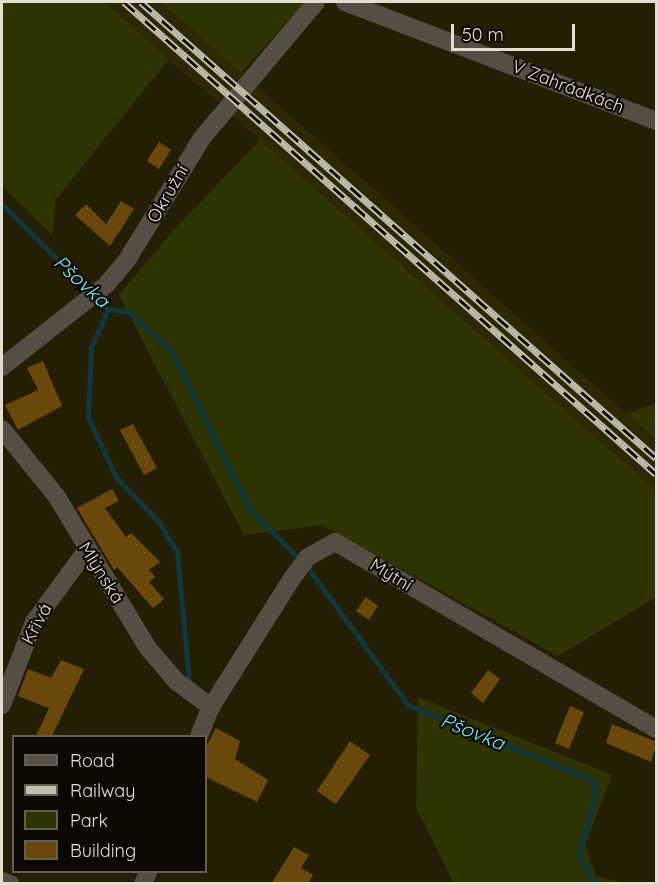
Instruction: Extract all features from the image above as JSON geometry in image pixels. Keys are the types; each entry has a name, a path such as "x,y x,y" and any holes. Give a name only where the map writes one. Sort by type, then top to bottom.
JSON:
{"street":[{"name":"Okružní","path":"2,368 107,284 140,243 202,138 316,2"},
{"name":"V Zahrádkách","path":"345,2 657,121"},
{"name":"Mlýnská","path":"2,429 57,497 86,551 147,647 176,681 211,707"},
{"name":"Mýtní","path":"199,735 211,707 293,577 308,557 335,542 657,729"},
{"name":"Křivá","path":"2,705 34,622 86,551"},
{"path":"2,881 9,884"}],"shaded area":[{"path":"104,2 161,2 383,197 656,440 656,491"}],"green space":[{"path":"2,2 104,2 169,59 56,199 52,235 2,186"},
{"path":"161,2 305,2 241,73"},
{"path":"260,140 656,491 656,597 558,656 322,525 244,535 119,295 171,233"},
{"path":"656,403 656,440 627,414"},
{"path":"418,697 612,775 585,845 596,877 627,883 454,883 416,808"}],"building":[{"path":"159,142 171,150 159,169 147,161"},
{"path":"121,201 134,209 110,246 75,215 86,204 106,224"},
{"path":"43,361 62,406 18,430 5,405 38,390 27,368"},
{"path":"133,424 157,468 144,475 120,430"},
{"path":"112,489 119,501 105,508 126,537 131,533 160,562 149,570 155,577 149,582 164,599 153,608 117,567 114,570 77,508"},
{"path":"366,597 378,606 369,620 356,611"},
{"path":"61,660 84,669 52,735 36,735 49,708 18,696 28,669 51,678"},
{"path":"488,670 500,679 483,703 471,693"},
{"path":"570,706 584,712 569,749 555,743"},
{"path":"612,724 657,742 651,762 606,743"},
{"path":"216,728 240,741 235,759 268,780 257,802 207,777 207,745"},
{"path":"350,741 370,755 336,804 317,791"},
{"path":"294,847 309,855 301,868 313,875 308,884 271,884"}],"waterway":[{"name":"Pšovka","path":"2,204 108,309 129,312 172,352 250,509 299,559"},
{"path":"108,309 91,347 88,417 116,477 159,522 177,552 189,682"},
{"name":"Pšovka","path":"308,568 408,705 593,780 596,794 579,852 593,884"}],"railway":[{"path":"124,2 656,474"},
{"path":"141,2 656,458"}]}
